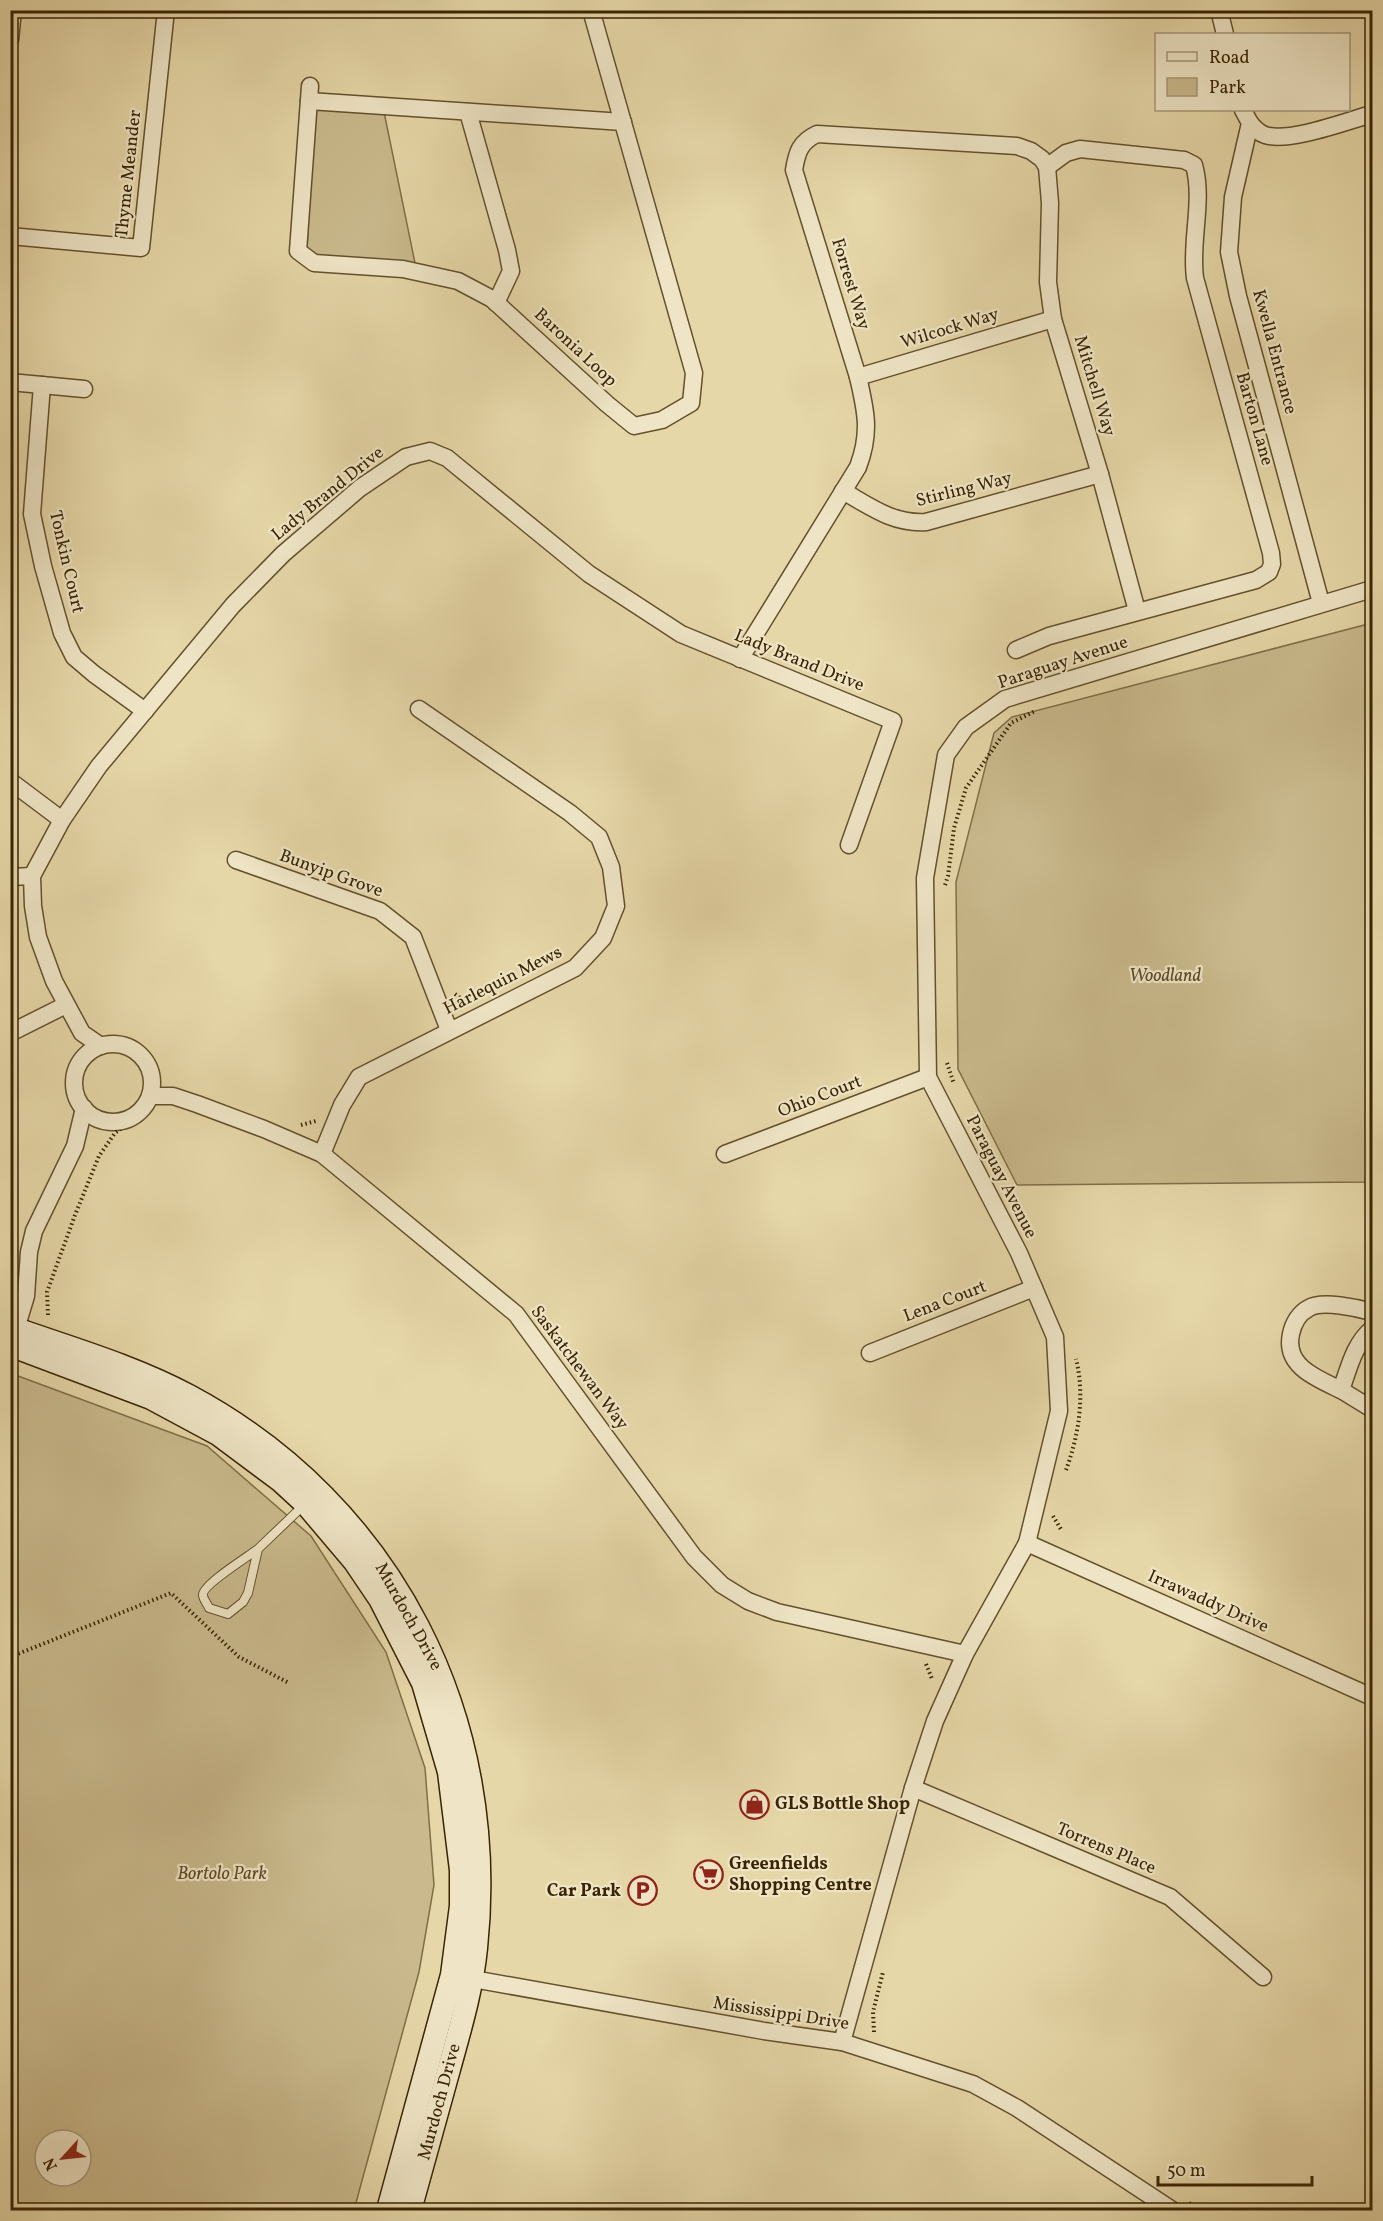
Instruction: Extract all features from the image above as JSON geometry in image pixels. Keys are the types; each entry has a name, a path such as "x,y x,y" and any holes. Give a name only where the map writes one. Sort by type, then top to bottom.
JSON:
{"main road":[{"name":"Murdoch Drive","path":"12,1336 151,1398 218,1434 257,1461 306,1504 355,1562 380,1599 423,1683 449,1772 461,1870 462,1977 410,2211"},
{"name":"Murdoch Drive","path":"12,1336 162,1383 218,1414 275,1453 324,1496 367,1546 408,1610 437,1665 463,1739 469,1771 480,1871 477,1947 462,1977 388,2211"}],"street":[{"path":"10,40 13,10"},
{"name":"Thyme Meander","path":"10,236 141,248 166,10"},
{"name":"Baronia Loop","path":"591,10 623,122 694,373 691,403 662,420 634,426 607,405 496,303 458,280 403,269 314,263 297,251 310,94 468,112 623,122"},
{"path":"1219,10 1226,33"},
{"path":"468,112 507,249 511,271 496,303"},
{"path":"1246,116 1262,135 1277,138 1372,114"},
{"name":"Kwella Entrance","path":"1246,116 1233,197 1229,252 1238,296 1320,603"},
{"name":"Forrest Way","path":"740,658 858,467 865,449 866,409 858,377 794,170 800,146 808,138 817,134 1017,146 1031,151 1042,159 1047,167"},
{"name":"Barton Lane","path":"1016,650 1049,636 1256,580 1269,572 1272,564 1271,553 1195,278 1198,187 1194,165 1184,160 1080,148 1066,153 1047,167"},
{"name":"Mitchell Way","path":"1047,167 1050,203 1048,282 1053,319 1100,474 1137,611"},
{"name":"Wilcock Way","path":"858,377 1053,319"},
{"path":"10,382 84,389"},
{"name":"Tonkin Court","path":"42,385 32,514 43,566 62,633 74,657 145,711"},
{"name":"Lady Brand Drive","path":"32,876 62,820 99,766 233,605 283,554 360,488 406,456 430,451 447,458 589,574 681,634 893,721 849,844"},
{"name":"Stirling Way","path":"843,491 892,518 909,523 926,522 1100,474"},
{"name":"Paraguay Avenue","path":"842,2042 913,1788 935,1721 965,1654 1027,1543 1059,1411 1055,1337 1019,1254 928,1077 925,878 946,755 966,727 1005,699 1372,589"},
{"name":"Harlequin Mews","path":"322,1154 342,1105 359,1077 576,968 603,938 616,906 611,867 599,837 570,813 419,709"},
{"path":"10,781 62,820"},
{"name":"Bunyip Grove","path":"236,860 380,911 413,937 449,1030"},
{"path":"10,877 32,876 33,906 38,937 54,981 82,1033 101,1046"},
{"path":"10,1033 66,1005"},
{"path":"114,1044 126,1046 137,1052 151,1071 152,1104 145,1106 126,1120 114,1122 92,1116 77,1097 76,1072 81,1060 101,1046 114,1044"},
{"name":"Ohio Court","path":"725,1154 928,1077"},
{"name":"Saskatchewan Way","path":"152,1104 173,1096 284,1137 322,1154 516,1314 694,1557 722,1586 748,1601 777,1612 965,1654"},
{"path":"12,1336 26,1296 28,1252 34,1231 75,1146 84,1108"},
{"name":"Lena Court","path":"870,1353 1034,1288"},
{"path":"1372,1312 1331,1305 1309,1307 1293,1323 1288,1346 1298,1365 1310,1375 1372,1409"},
{"path":"1341,1390 1363,1336 1372,1329"},
{"name":"Irrawaddy Drive","path":"1027,1543 1372,1697"},
{"name":"Torrens Place","path":"913,1788 1170,1897 1263,1977"},
{"name":"Mississippi Drive","path":"462,1977 764,2031 842,2042 973,2085 1017,2108 1172,2211"}],"lane":[{"path":"258,1549 248,1593 243,1602 228,1614 209,1608 203,1595 204,1590 222,1574 258,1549 306,1504"}],"path":[{"path":"941,895 948,876 954,828 966,788 1011,723 1038,709"},
{"path":"432,984 446,978 456,994 464,1000 474,1001"},
{"path":"943,1053 957,1092"},
{"path":"48,1315 47,1292 99,1156 115,1133 152,1104"},
{"path":"284,1137 291,1121 301,1125 309,1124 322,1116"},
{"path":"1061,1481 1072,1449 1081,1402 1079,1372 1074,1349"},
{"path":"1051,1511 1062,1531"},
{"path":"10,1657 171,1593 239,1657 289,1683"},
{"path":"919,1660 926,1664 933,1678 931,1687"},
{"path":"879,2039 873,2030 873,2012 884,1967"}],"green space":[{"path":"315,108 384,112 415,263 314,256 307,248"},
{"name":"Woodland","path":"1372,623 1372,1182 1017,1185 958,1069 956,882 994,733 1012,717"},
{"name":"Bortolo Park","path":"10,1373 207,1446 311,1536 386,1652 425,1768 434,1885 419,1972 354,2210 11,2210"}],"place":[{"name":"GLS Bottle Shop","path":"754,1804"},
{"name":"Greenfields Shopping Centre","path":"708,1874"},
{"name":"Car Park","path":"642,1891"}]}
